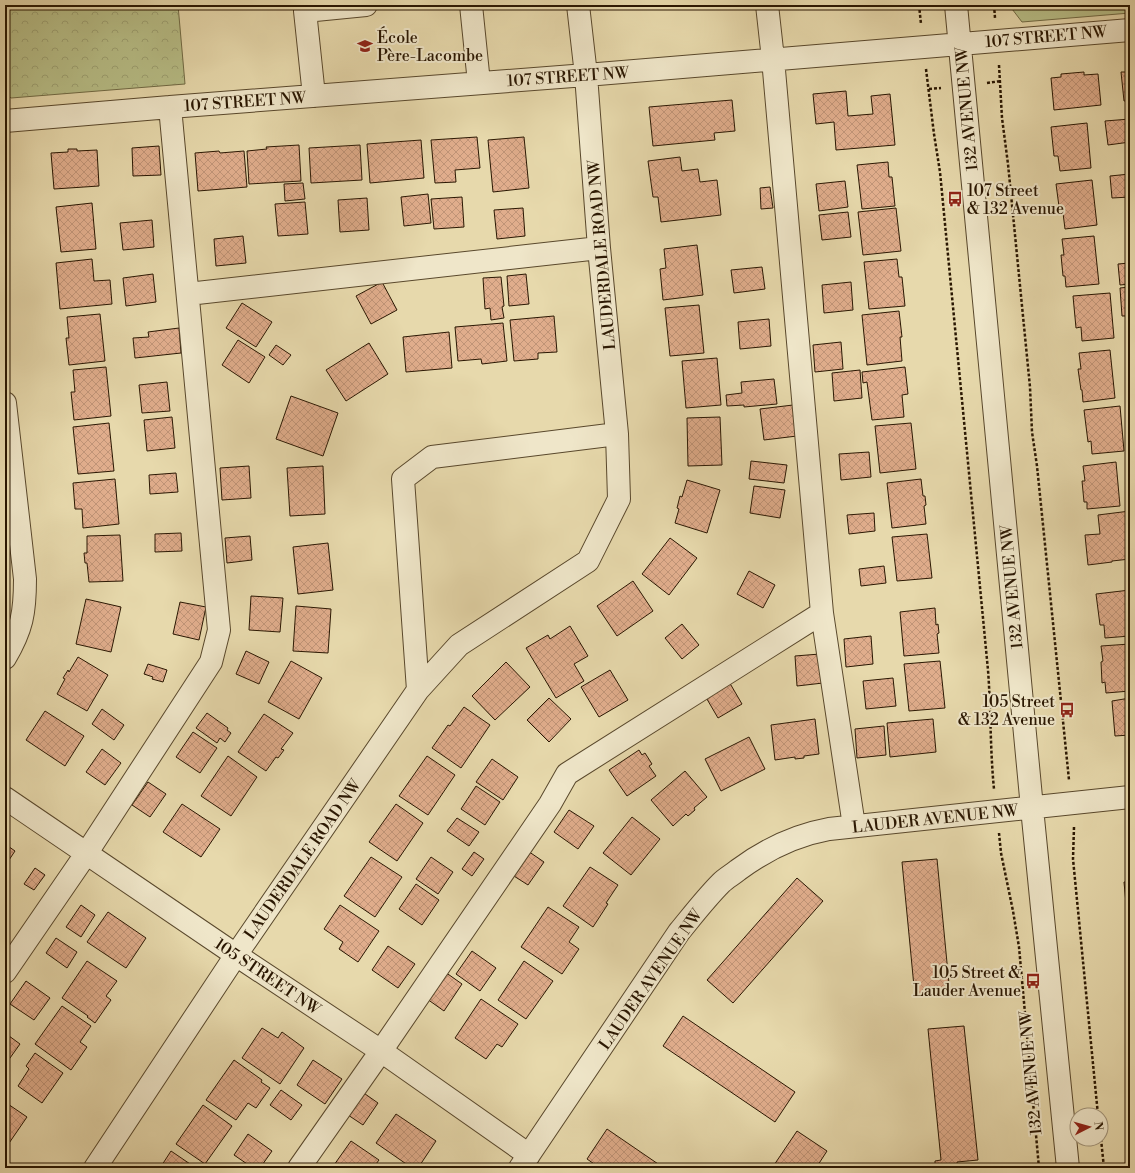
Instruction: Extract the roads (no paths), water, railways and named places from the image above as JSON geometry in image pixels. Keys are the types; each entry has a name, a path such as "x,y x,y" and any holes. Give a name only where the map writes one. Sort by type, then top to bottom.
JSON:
{"street":[{"path":"314,96 305,11 366,5"},
{"path":"471,5 478,83"},
{"name":"LAUDERDALE ROAD NW","path":"95,1168 236,955 418,690 459,645 588,562 619,499 617,434 599,248 586,75 578,5"},
{"path":"767,5 822,613 854,826"},
{"name":"132 AVENUE NW","path":"956,5 1032,808 1068,1168"},
{"name":"107 STREET NW","path":"5,121 1130,30"},
{"path":"5,972 86,854 211,662 219,630 170,107"},
{"path":"188,294 599,248"},
{"path":"5,403 24,579 24,603 17,635 5,658"},
{"path":"418,690 403,479 432,457 617,434"},
{"path":"298,1168 381,1051 550,804 567,774 822,613"},
{"name":"105 STREET NW","path":"5,798 236,955 381,1051 528,1164"},
{"path":"1032,808 1130,798"},
{"name":"LAUDER AVENUE NW","path":"528,1164 679,932 722,882 749,862 795,838 812,832 854,826 1032,808"}],"place":[{"name":"École Père-Lacombe","path":"365,46"},
{"name":"107 Street & 132 Avenue","path":"955,199"},
{"name":"105 Street & 132 Avenue","path":"1067,710"},
{"name":"105 Street & Lauder Avenue","path":"1033,981"}]}
